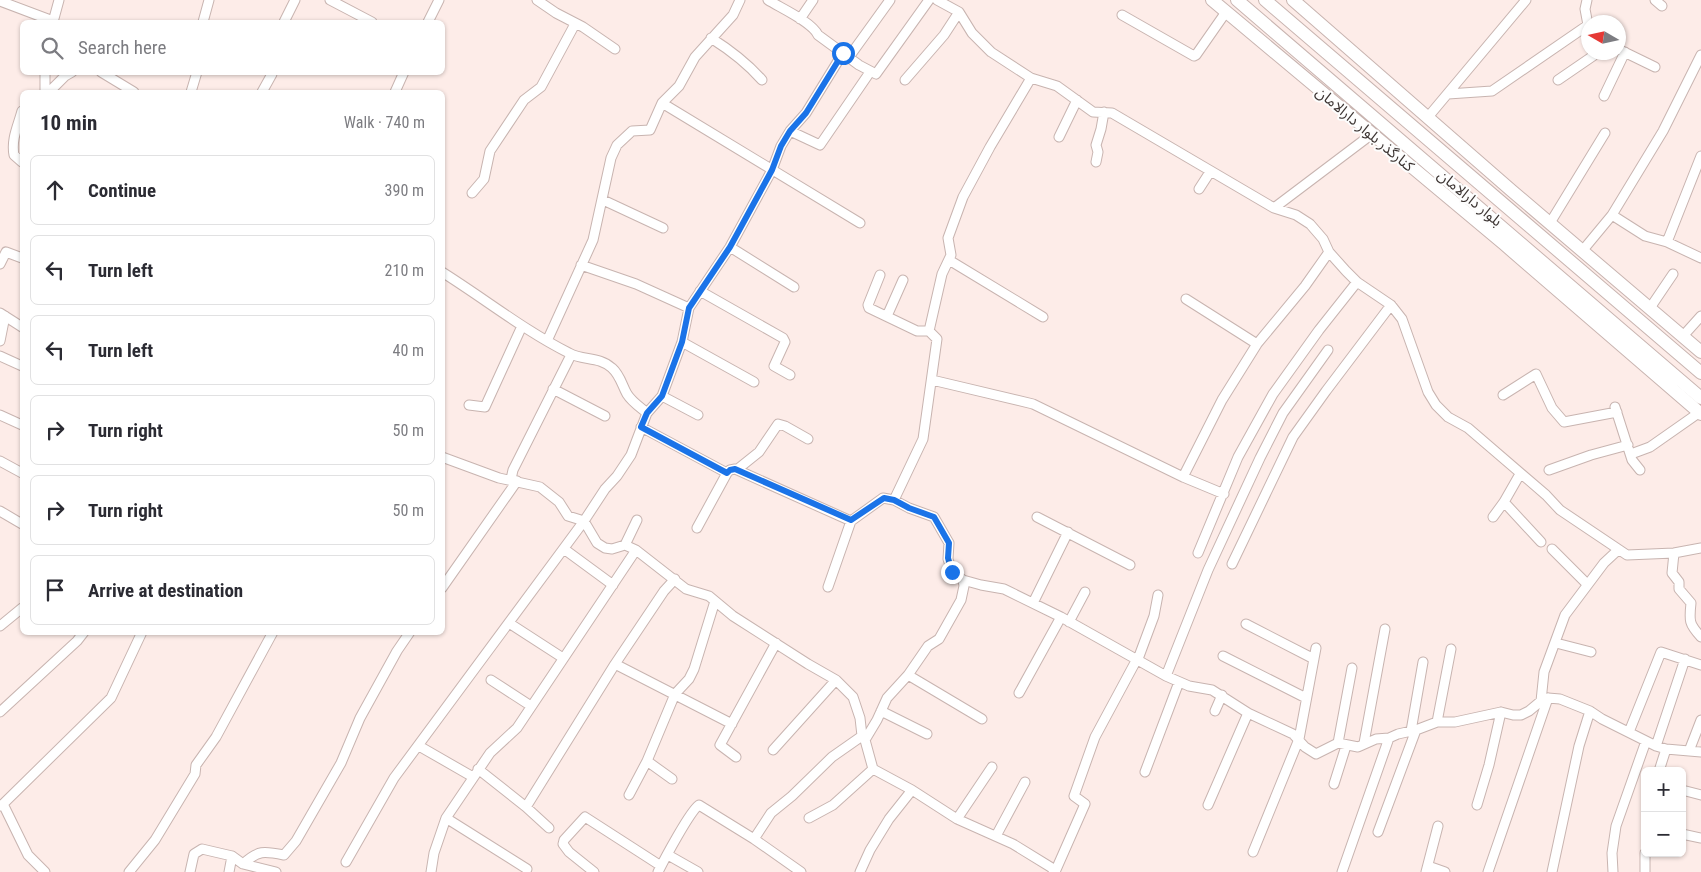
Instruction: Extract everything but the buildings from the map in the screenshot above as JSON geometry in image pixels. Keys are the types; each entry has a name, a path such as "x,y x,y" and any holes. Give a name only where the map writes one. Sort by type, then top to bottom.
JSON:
{"main road":[{"name":"کنارگذر بلوار دارالامان","path":"1212,0 1372,134 1548,274 1700,413"},
{"name":"بلوار دارالامان","path":"1237,0 1548,274 1701,398"},
{"name":"بلوار دارالامان","path":"1265,0 1701,373"},
{"path":"1293,0 1701,352"},
{"path":"1548,274 1564,254 1578,247"}],"street":[{"path":"54,20 59,0"},
{"path":"204,20 209,0"},
{"path":"285,20 295,0"},
{"path":"330,0 368,20"},
{"path":"429,20 439,0"},
{"path":"537,0 583,27 615,49"},
{"path":"547,341 593,240 611,158 617,145 632,131 650,130 662,103 679,86 695,57 733,15 740,0"},
{"path":"768,0 800,19 816,30 818,35 870,72 876,74 929,0"},
{"path":"800,19 813,0"},
{"path":"346,862 394,778 564,549 605,489 632,455 647,413 662,396 682,342 689,308 730,247 772,170 781,146 790,131 806,113 846,55 890,0"},
{"path":"937,0 959,12 972,32 991,52 1031,78 1057,86 1093,112 1112,113 1274,208 1296,215 1310,224 1322,239 1329,252 1357,282 1391,305 1402,319 1428,392 1436,405 1448,417 1468,428 1546,495 1560,510 1582,526 1607,540 1627,555 1674,553 1701,548"},
{"path":"1586,15 1587,0"},
{"path":"0,1 48,20"},
{"path":"1428,117 1522,1"},
{"path":"904,80 944,35 959,12"},
{"path":"1122,15 1194,56 1226,12"},
{"path":"472,193 484,179 490,151 524,100 541,87 575,24"},
{"path":"1448,94 1492,91 1581,30"},
{"path":"712,38 731,50 762,80"},
{"path":"1626,52 1655,67"},
{"path":"1578,247 1612,215 1663,131 1701,55"},
{"path":"1558,80 1587,60"},
{"path":"1604,96 1618,60"},
{"path":"790,131 820,145 870,72"},
{"path":"45,75 47,90"},
{"path":"49,90 67,75"},
{"path":"106,75 131,90"},
{"path":"192,90 196,75"},
{"path":"263,90 271,75"},
{"path":"396,90 403,75"},
{"path":"929,331 942,274 951,255 948,238 963,197 1031,78"},
{"path":"1059,137 1076,100"},
{"path":"662,103 860,224"},
{"path":"1096,162 1098,152 1096,145 1104,112"},
{"path":"20,117 12,146 14,155 20,160"},
{"path":"1550,223 1605,133"},
{"path":"1274,208 1372,134"},
{"path":"1666,242 1701,156"},
{"path":"1199,189 1210,172"},
{"path":"603,200 663,228"},
{"path":"1612,215 1645,236 1666,242 1701,258"},
{"path":"730,247 794,286"},
{"path":"0,264 6,252 20,257"},
{"path":"1183,477 1222,400 1257,344 1305,286 1329,252"},
{"path":"949,260 1042,317"},
{"path":"581,265 636,284 689,308"},
{"path":"445,274 547,341 572,355 582,358 597,358 611,367 621,379 627,394 647,413"},
{"path":"1650,308 1673,274"},
{"path":"880,275 868,307 917,331 929,331 937,339 923,439 894,500"},
{"path":"887,316 903,280"},
{"path":"1198,553 1238,458 1273,394 1319,330 1357,282"},
{"path":"700,291 783,338 785,342 774,366 790,375"},
{"path":"1186,299 1257,344"},
{"path":"1232,564 1293,437 1391,305"},
{"path":"0,341 3,315 20,326"},
{"path":"1683,336 1701,316"},
{"path":"469,405 485,407 522,326"},
{"path":"682,342 754,382"},
{"path":"1166,676 1208,570 1260,458 1283,414 1328,350"},
{"path":"572,355 513,470 511,479 540,487 559,502 568,516 584,521 597,543 604,548 612,549 626,545 636,550 686,589 709,596 733,616 836,680 853,698 873,769 912,790 958,819 1013,844 1052,868 1055,872 1085,804 1074,796 1092,744 1137,659 1154,616 1158,594"},
{"path":"0,356 20,365"},
{"path":"1503,395 1536,374 1552,408 1564,422 1616,409 1632,460 1640,470"},
{"path":"932,380 1033,404 1183,477 1224,494"},
{"path":"554,390 605,416"},
{"path":"662,396 698,415"},
{"path":"1549,470 1591,455 1650,447 1700,413"},
{"path":"0,415 20,424"},
{"path":"698,528 731,471 740,468 759,452 778,424 808,439"},
{"path":"641,427 731,471 851,520"},
{"path":"445,458 499,478 517,481"},
{"path":"0,461 20,472"},
{"path":"1493,516 1504,502 1520,474"},
{"path":"445,584 517,481"},
{"path":"828,587 851,520 884,498 894,500 934,517 949,543 948,558 952,572 963,580 1004,588 1061,616 1166,676 1179,682 1212,690 1248,713 1293,734 1305,747 1316,754 1342,745 1358,747 1376,739 1389,738 1437,722 1454,722 1501,712 1521,715 1544,700 1560,699 1590,711 1656,746 1666,749 1701,752"},
{"path":"1504,502 1540,542"},
{"path":"0,511 20,523"},
{"path":"1037,517 1130,565"},
{"path":"626,545 637,520"},
{"path":"1033,603 1068,532"},
{"path":"564,549 613,585"},
{"path":"1552,549 1587,584"},
{"path":"433,871 434,853 446,818 490,753 516,728 636,550"},
{"path":"1488,872 1544,700 1544,672 1565,615 1604,563 1618,550"},
{"path":"1674,553 1672,573 1679,582 1678,589 1692,604 1691,626 1701,637"},
{"path":"526,807 615,664 664,591 675,580"},
{"path":"754,839 771,813 792,796 832,757 864,738 881,712 887,698 908,675 928,646 940,639 961,600 964,586 963,580"},
{"path":"1069,622 1085,592"},
{"path":"629,795 647,761 675,694 689,679 694,669 715,601"},
{"path":"0,626 20,610"},
{"path":"1019,693 1061,616"},
{"path":"509,623 563,658"},
{"path":"1246,624 1314,659"},
{"path":"1364,744 1385,629"},
{"path":"0,712 82,635"},
{"path":"45,872 28,855 2,805 111,698 141,635"},
{"path":"128,872 155,840 195,774 196,765 216,737 271,635"},
{"path":"243,864 254,854 271,852 284,855 296,841 342,763 360,718 408,635"},
{"path":"1556,642 1591,652"},
{"path":"736,756 720,745 776,643"},
{"path":"1253,852 1299,739 1316,648"},
{"path":"1437,722 1451,649"},
{"path":"1629,732 1661,652 1701,664"},
{"path":"1223,656 1306,698"},
{"path":"1656,746 1685,659"},
{"path":"1378,832 1413,730 1423,662"},
{"path":"615,664 732,724"},
{"path":"1334,784 1342,745 1352,668"},
{"path":"908,675 982,719"},
{"path":"491,680 531,706"},
{"path":"773,750 836,680"},
{"path":"1145,772 1179,682"},
{"path":"1215,711 1222,695"},
{"path":"1552,872 1579,746 1590,711"},
{"path":"881,712 927,734"},
{"path":"1477,805 1489,765 1501,712"},
{"path":"1208,805 1248,713"},
{"path":"1689,751 1701,720"},
{"path":"1342,872 1389,738"},
{"path":"1613,872 1612,852 1616,826 1646,741"},
{"path":"419,746 476,773 526,807 549,828"},
{"path":"1660,767 1666,749"},
{"path":"647,761 672,779"},
{"path":"958,819 992,767"},
{"path":"810,818 833,805 873,769"},
{"path":"996,836 1025,782"},
{"path":"860,872 870,850 889,818 912,790"},
{"path":"1686,791 1701,795"},
{"path":"594,872 569,852 563,844 564,840 585,817 659,869 688,819 699,805 754,839 801,872"},
{"path":"446,818 527,868"},
{"path":"1438,826 1427,869 1445,872"},
{"path":"1686,835 1701,838"},
{"path":"190,872 194,854 202,849 232,856 243,864 276,872"},
{"path":"668,855 698,872"},
{"path":"229,872 232,856"},
{"path":"1645,857 1645,872"}],"route":[{"path":"843,53 806,113 790,131 781,146 772,170 730,247 689,308 682,342 662,396 647,413 641,427 727,473 735,469 851,520 884,498 894,500 934,517 949,543 948,558 952,572"}]}
